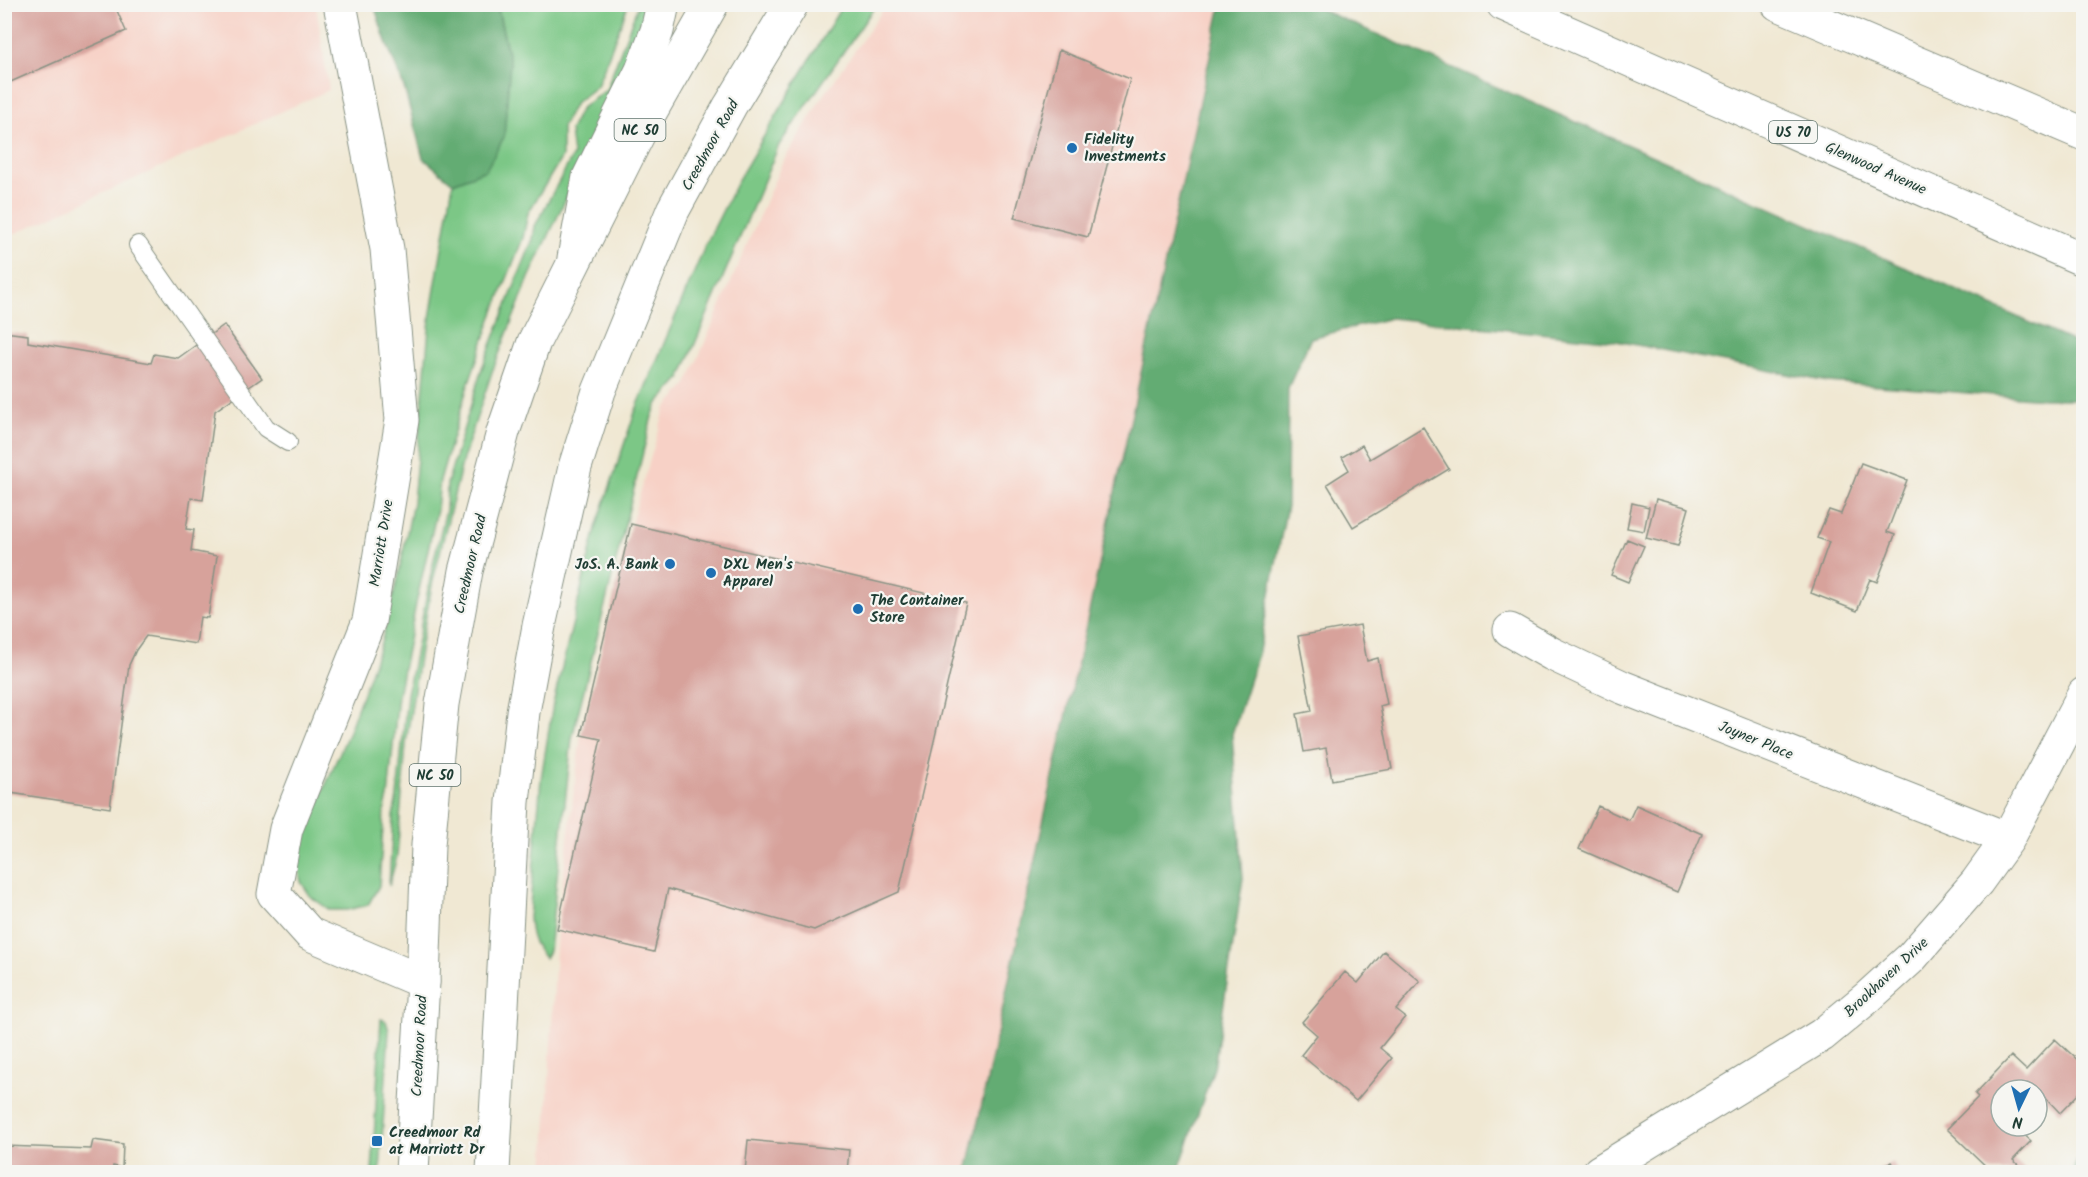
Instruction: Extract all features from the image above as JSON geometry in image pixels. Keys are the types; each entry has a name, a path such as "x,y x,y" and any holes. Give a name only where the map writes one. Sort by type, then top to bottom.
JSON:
{"main road":[{"name":"Marriott Drive","path":"340,4 387,249 402,420 369,621 286,829 274,894 310,934 423,982"},
{"name":"NC 50","path":"574,258 589,177 642,70 657,31 663,4"},
{"name":"Creedmoor Road","path":"412,1173 428,844 442,704 466,571 502,432 534,342 574,258 644,123 712,4"},
{"name":"Creedmoor Road","path":"493,1173 513,802 521,723 539,626 575,467 599,391 673,210 730,106 792,4"},
{"name":"Glenwood Avenue","path":"1503,4 2084,260"},
{"path":"1794,8 2084,134"},
{"name":"Joyner Place","path":"1510,630 1552,654 1622,687 2007,839"},
{"name":"Brookhaven Drive","path":"1599,1173 1822,1035 1911,958 1977,882 2007,839 2084,694"}],"lane":[{"path":"138,245 266,428 288,442"}],"shaded area":[{"path":"4,5 316,5 329,90 5,238"},
{"path":"886,5 1221,5 967,1172 544,1172 557,929 581,735 631,524 665,409 687,384 782,163 816,107"}],"green space":[{"path":"843,4 876,5 779,145 680,379 658,403 652,416 572,738 549,951 545,958 532,939 529,917 541,779 553,704 596,528 635,412 706,244 739,178"},
{"path":"374,5 497,5 510,63 504,137 486,170 453,183 423,158 404,87"},
{"path":"497,5 628,5 597,86 575,103 562,127 562,157 528,213 523,238 468,385 440,480 437,510 398,695 388,797 384,812 379,886 368,905 347,910 330,910 311,897 301,882 297,860 301,841 348,734 381,643 398,578 413,502 430,318 453,183 486,170 510,63"},
{"path":"638,5 648,5 622,78 529,278 492,372 463,459 432,585 421,644 406,744 397,856 389,886 393,816 397,797 407,694 446,510 447,484 482,368 533,239 535,226 573,155 570,130 581,108 606,90"},
{"path":"1221,5 1311,5 2083,346 2083,399 2044,399 1828,382 1616,341 1391,318 1311,338 1288,388 1287,506 1259,651 1232,734 1243,878 1214,1068 1178,1172 967,1172"},
{"path":"381,1019 386,1021 389,1031 380,1172 372,1172"},
{"path":"2083,1150 2083,1172 2071,1172"}],"building":[{"path":"4,4 114,4 126,31 6,84 4,80"},
{"name":"Fidelity Investments","path":"1059,50 1130,79 1088,237 1014,218"},
{"path":"224,325 262,378 215,411 203,500 191,498 186,529 194,530 191,551 217,556 208,618 200,617 196,644 146,636 136,650 129,665 110,808 4,792 4,332 28,335 28,342 151,363 154,354 178,358"},
{"path":"1423,427 1449,469 1353,527 1327,484 1349,470 1342,457 1362,445 1370,459"},
{"path":"1861,463 1907,480 1887,532 1895,535 1877,582 1870,579 1857,611 1811,593 1829,542 1817,538 1829,510 1841,514"},
{"path":"1656,499 1689,508 1678,546 1646,538"},
{"path":"1632,503 1649,507 1644,531 1627,528"},
{"path":"631,524 966,603 899,892 814,930 668,889 654,952 557,929 601,739 581,735"},
{"path":"1627,539 1644,546 1628,582 1611,575"},
{"path":"1360,625 1367,661 1378,658 1387,704 1380,706 1392,769 1332,780 1326,748 1304,752 1297,714 1312,711 1298,636"},
{"path":"1636,805 1702,834 1677,892 1579,849 1598,806 1629,820"},
{"path":"1384,951 1420,981 1396,1010 1405,1017 1380,1048 1392,1058 1356,1101 1301,1055 1317,1035 1302,1022 1345,972 1358,983"},
{"path":"2055,1039 2084,1066 2084,1088 2060,1113 2049,1101 2049,1078 1990,1078 2011,1056 2026,1070"},
{"path":"1989,1079 1989,1138 2028,1138 2031,1141 2013,1160 2027,1172 1992,1172 1947,1129 1978,1097 1975,1094"},
{"path":"93,1140 123,1144 122,1168 113,1166 112,1172 4,1172 4,1146 91,1149"},
{"path":"748,1140 849,1150 847,1172 745,1172"},
{"path":"1892,1162 1898,1172 1875,1172"}],"place":[{"name":"Fidelity Investments","path":"1072,148"},
{"name":"JoS. A. Bank","path":"670,564"},
{"name":"DXL Men's Apparel","path":"711,573"},
{"name":"The Container Store","path":"858,609"},
{"name":"Creedmoor Rd at Marriott Dr","path":"377,1141"}]}
